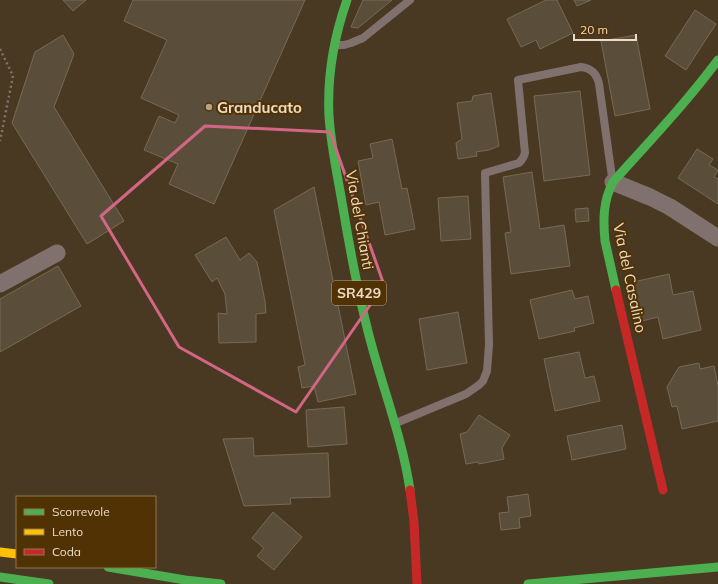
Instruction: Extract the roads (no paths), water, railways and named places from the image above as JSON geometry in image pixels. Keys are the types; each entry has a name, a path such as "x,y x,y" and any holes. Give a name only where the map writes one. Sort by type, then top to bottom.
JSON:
{"main road":[{"name":"Via del Chianti","path":"348,0 340,21 334,45 330,78 329,102 333,148 351,254 362,307 373,353 395,423 408,476 414,521 417,584"},
{"name":"Via del Casalino","path":"663,490 605,241 603,221 604,209 613,182 679,109 718,60"},
{"path":"0,552 16,554"},
{"path":"528,584 718,567"},
{"path":"114,568 185,580 221,584"},
{"path":"0,577 49,584"}],"street":[{"path":"613,182 670,207 718,238"},
{"path":"0,284 57,253"}],"lane":[{"path":"334,45 351,44 363,38 410,0"},
{"path":"395,423 466,394 479,385 485,377 488,366 489,345 485,173 519,163 523,160 525,152 518,80 581,68 592,70 598,79 599,84 613,182"}],"place":[{"name":"Granducato","path":"209,107"}]}
